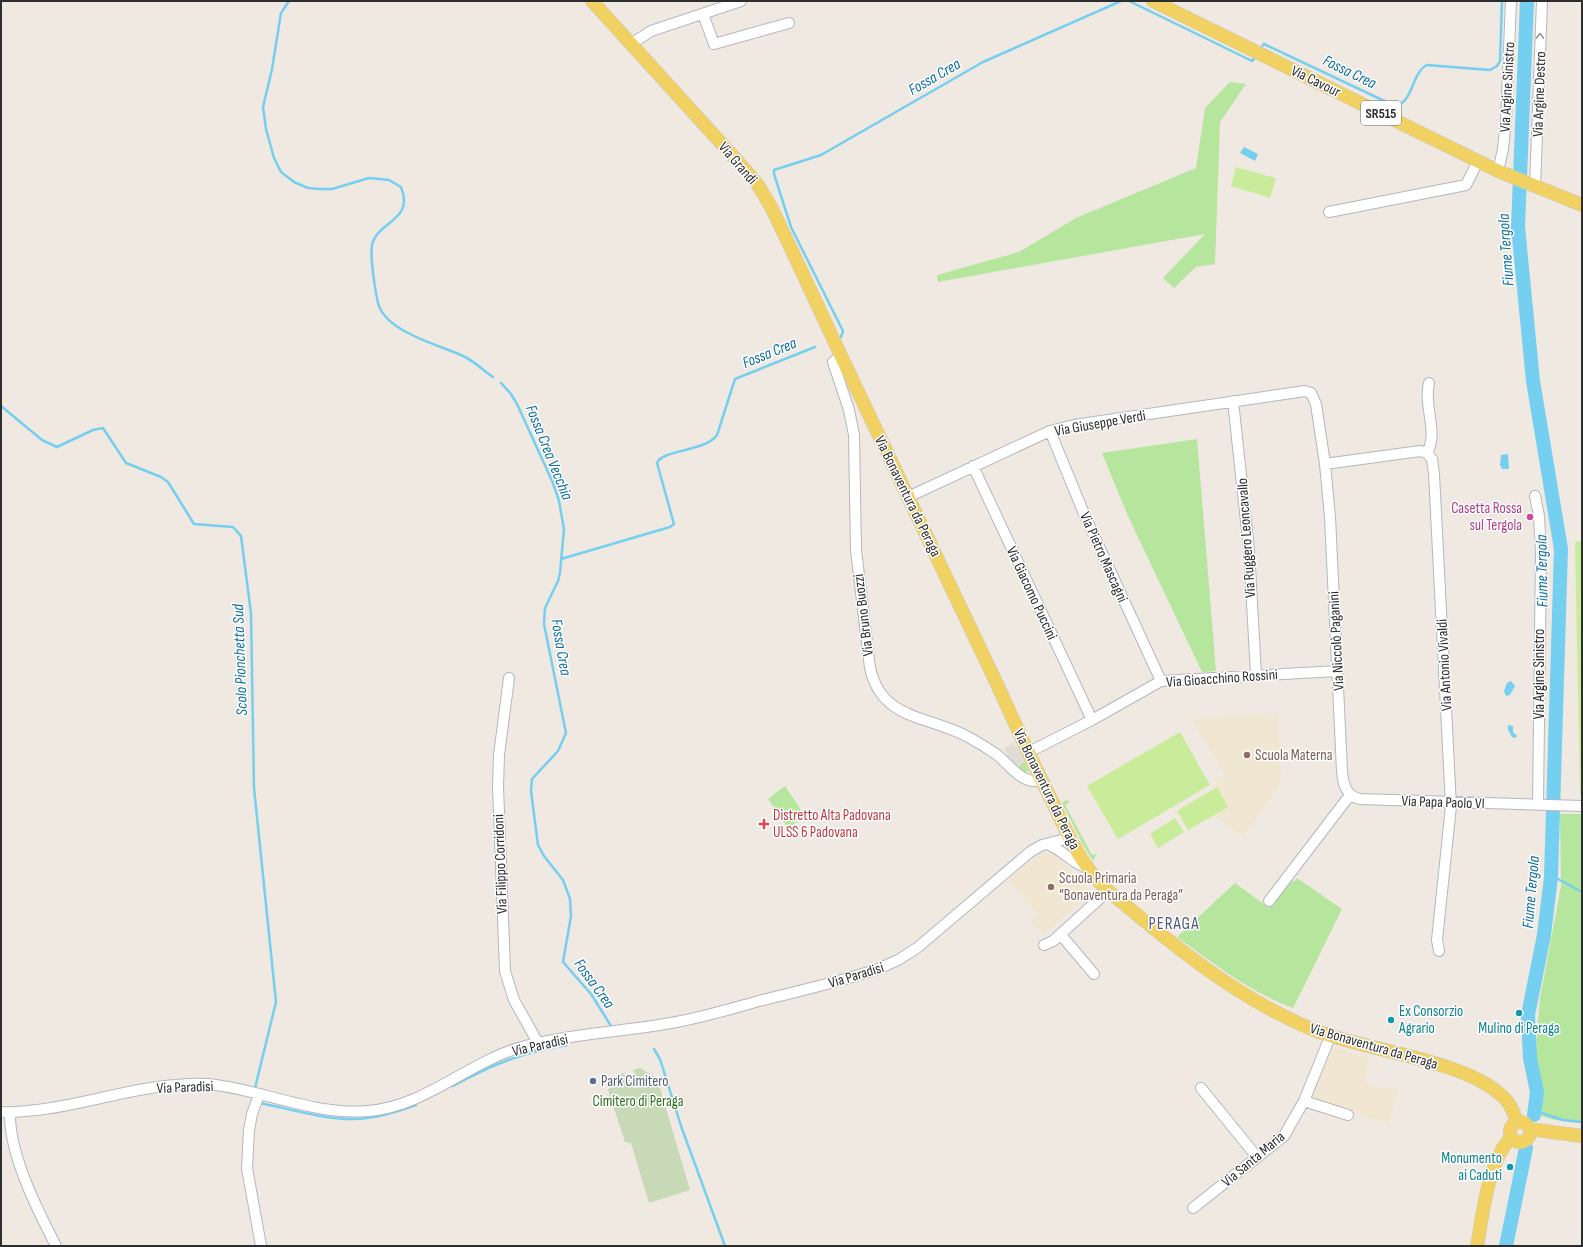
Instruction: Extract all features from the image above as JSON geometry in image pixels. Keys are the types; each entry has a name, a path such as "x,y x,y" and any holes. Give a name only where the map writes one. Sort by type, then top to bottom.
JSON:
{"main road":[{"name":"Via Grandi","path":"592,1 741,165 758,186 780,226 841,355"},
{"name":"Via Cavour","path":"1153,1 1502,173 1582,204"},
{"name":"Via Bonaventura da Peraga","path":"841,355 1041,780 1069,838 1087,868 1108,891 1201,965 1237,991 1287,1018 1330,1037 1432,1063 1474,1078 1504,1097 1514,1112 1517,1122"},
{"path":"1477,1246 1494,1162 1502,1148 1511,1138 1510,1128 1517,1122 1524,1122 1530,1131 1528,1138 1522,1142 1511,1138"},
{"path":"1530,1131 1537,1130 1582,1136"}],"street":[{"path":"631,44 651,31 741,1"},
{"name":"Via Argine Sinistro","path":"1502,173 1512,1"},
{"name":"Via Argine Destro","path":"1533,186 1542,1"},
{"path":"703,14 714,44 789,23"},
{"path":"1329,212 1466,185 1478,161"},
{"name":"Via Bruno Buozzi","path":"841,355 833,362 849,410 854,435 856,550 870,668 874,684 882,697 898,709 969,737 997,755 1025,779 1037,782 1041,780"},
{"path":"1324,464 1414,452 1427,453 1432,443 1427,392 1429,383"},
{"name":"Via Giuseppe Verdi","path":"908,497 1050,431 1074,425 1305,391"},
{"name":"Via Niccolò Paganini","path":"1305,391 1311,393 1316,404 1330,517 1343,779 1350,795"},
{"name":"Via Ruggero Leoncavallo","path":"1233,401 1249,549 1256,675"},
{"name":"Via Pietro Mascagni","path":"1050,431 1085,516 1160,681"},
{"name":"Via Antonio Vivaldi","path":"1427,453 1432,459 1434,474 1450,802 1437,940 1439,951"},
{"name":"Via Giacomo Puccini","path":"972,466 1092,720"},
{"name":"Via Argine Sinistro","path":"1535,496 1539,516 1541,552 1541,804"},
{"name":"Via Gioacchino Rossini","path":"1029,752 1092,720 1160,681 1338,671"},
{"name":"Via Filippo Corridoni","path":"509,678 499,756 498,787 504,972 514,1000 538,1043"},
{"path":"1269,901 1350,795"},
{"name":"Via Papa Paolo VI","path":"1350,795 1360,799 1582,806"},
{"name":"Via Paradisi","path":"6,1112 59,1108 141,1089 206,1083 257,1100 287,1102 342,1112 377,1110 402,1104 498,1056 538,1043 674,1023 878,969 898,960 917,948 1023,857 1036,848 1069,838"},
{"path":"1047,844 1057,849 1075,864 1087,868"},
{"path":"1044,945 1061,935 1108,891"},
{"path":"1061,935 1094,974"},
{"name":"Via Santa Maria","path":"1193,1208 1284,1136 1304,1101 1330,1037"},
{"path":"1201,1088 1256,1157"},
{"path":"257,1100 250,1130 247,1168 261,1246"},
{"path":"1304,1101 1348,1115"},
{"path":"6,1112 22,1169 56,1246"}],"shaded area":[{"name":"Scuola Materna","path":"1278,714 1281,779 1275,792 1243,837 1213,815 1228,807 1214,782 1225,775 1191,718"},
{"path":"1013,743 1016,747 1018,746 1025,761 1018,767 1006,755 1008,754 1004,749"},
{"name":"Scuola Primaria “Bonaventura da Peraga”","path":"1045,851 1056,855 1095,895 1084,905 1080,903 1043,935 1031,922 1038,914 1008,879"},
{"path":"1336,1048 1368,1058 1365,1083 1398,1090 1389,1124 1316,1101 1311,1096 1332,1052"}],"green space":[{"path":"1230,82 1246,84 1220,122 1215,264 1196,267 1174,288 1163,278 1205,234 938,282 937,275 1019,252 1076,218 1196,168 1205,108"},
{"path":"1236,167 1276,178 1270,198 1231,186"},
{"path":"1197,439 1216,671 1202,672 1128,516 1102,453"},
{"path":"1582,541 1582,795 1580,795 1575,542"},
{"path":"1180,732 1210,785 1118,839 1087,786"},
{"path":"1025,761 1029,770 1026,773 1018,767"},
{"path":"785,786 805,816 788,828 768,799"},
{"path":"1217,787 1228,807 1188,830 1177,811"},
{"path":"1066,800 1070,802 1065,805 1092,855 1097,854 1093,861 1083,845 1062,803"},
{"path":"1560,814 1582,814 1582,1123 1555,1120 1541,1116 1542,1092 1535,1058 1540,998 1561,886"},
{"path":"1175,818 1184,832 1158,848 1150,834"},
{"path":"1297,878 1342,909 1293,1008 1261,994 1219,967 1177,937 1235,883 1269,908 1291,879 1294,882"},
{"name":"Cimitero di Peraga","path":"640,1068 657,1078 690,1190 649,1203 631,1143 625,1142 608,1090 617,1075 624,1073 626,1079 635,1076 633,1070"}],"water":[{"path":"1244,147 1258,154 1255,161 1240,153"},
{"path":"1508,454 1509,469 1502,469 1500,465 1501,455"},
{"path":"1511,681 1515,686 1510,695 1506,696 1504,691 1507,683"},
{"path":"1508,725 1513,726 1513,732 1517,736 1515,738 1512,737 1508,730"}],"waterway":[{"name":"Fossa Crea Vecchia","path":"289,1 281,13 272,69 263,107 266,129 274,158 281,172 294,182 308,188 332,189 369,178 389,180 401,187 404,198 403,207 394,220 375,237 372,245 372,265 378,303 383,313 391,322 402,330 467,358 493,377"},
{"name":"Fossa Crea","path":"841,337 843,331 791,227 774,170 821,155 983,62 1121,1"},
{"name":"Fossa Crea","path":"1129,1 1252,61 1256,57"},
{"name":"Fossa Crea","path":"1260,49 1264,44 1395,106 1406,99 1418,74 1427,65 1490,70 1497,66 1500,61 1502,1"},
{"name":"Fiume Tergola","path":"1527,1 1518,227 1533,381 1561,549 1551,877 1544,935 1528,1015 1530,1058 1537,1092 1534,1115"},
{"name":"Fossa Crea","path":"561,559 670,527 674,524 657,463 661,458 667,455 703,445 711,441 717,435 735,379 815,347"},
{"name":"Fossa Crea","path":"501,383 511,394 517,404 553,483 559,501 564,529 560,573 558,581 545,608 544,624 566,733 558,751 532,779 531,791 538,845 544,856 563,880 570,899 571,916 563,962 591,994 611,1026"},
{"name":"Scolo Pionchetta Sud","path":"1,406 42,440 57,447 93,430 103,428 126,463 161,477 168,482 194,524 233,527 241,536 251,613 254,788 276,1002 255,1088"},
{"path":"1551,877 1558,879 1582,892"},
{"name":"Scolo Pionchetta Sud","path":"453,1086 508,1060 536,1051 567,1045"},
{"name":"Fossa Crea","path":"654,1049 660,1059 681,1126 725,1246"},
{"name":"Scolo Pionchetta Sud","path":"260,1103 318,1116 341,1119 361,1119 393,1113 416,1105"},
{"path":"1535,1111 1563,1120 1582,1122"},
{"name":"Fiume Tergola","path":"1506,1246 1526,1148"}],"place":[{"name":"Casetta Rossa sul Tergola","path":"1530,517"},
{"name":"Scuola Materna","path":"1247,755"},
{"name":"Distretto Alta Padovana ULSS 6 Padovana","path":"764,824"},
{"name":"Scuola Primaria “Bonaventura da Peraga”","path":"1051,887"},
{"name":"Mulino di Peraga","path":"1519,1013"},
{"name":"Ex Consorzio Agrario","path":"1391,1020"},
{"name":"Park Cimitero","path":"593,1081"},
{"name":"Monumento ai Caduti","path":"1510,1167"}],"district":[{"name":"PERAGA","path":"1174,923"}]}
